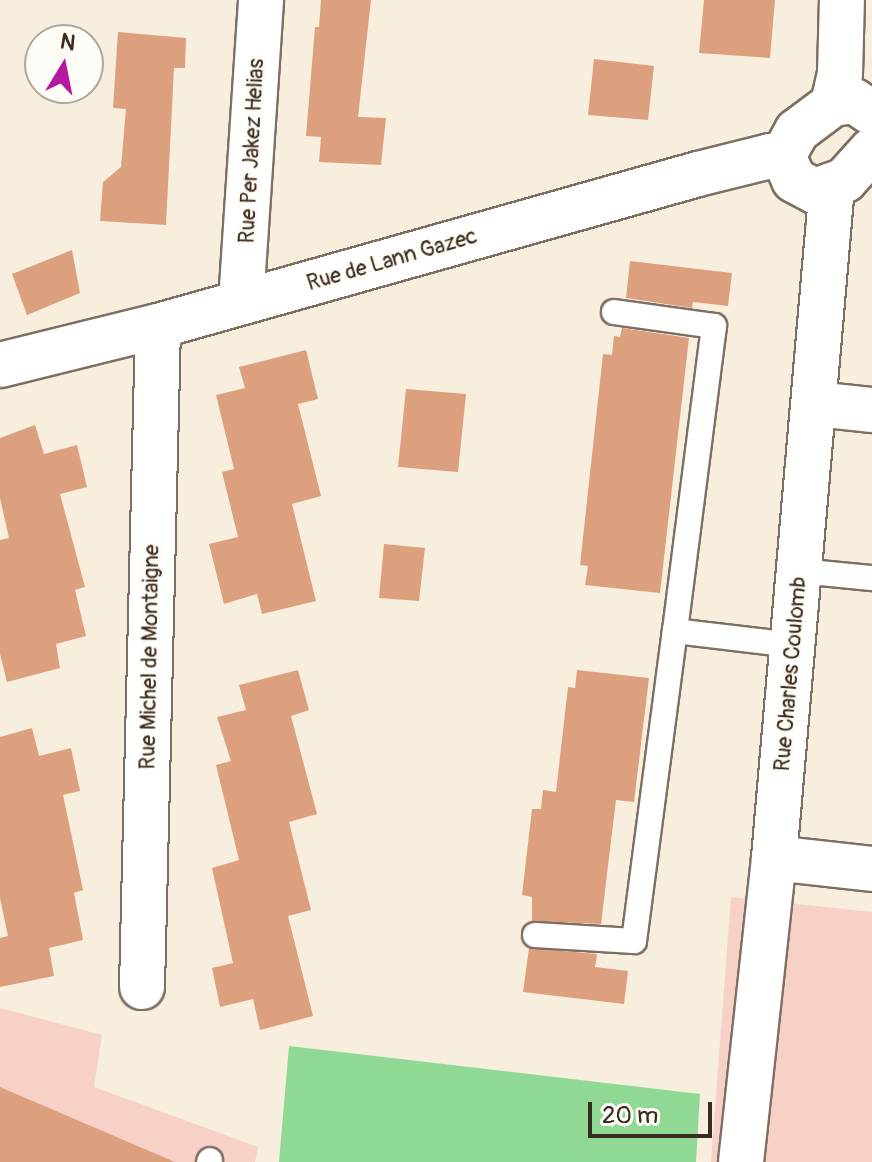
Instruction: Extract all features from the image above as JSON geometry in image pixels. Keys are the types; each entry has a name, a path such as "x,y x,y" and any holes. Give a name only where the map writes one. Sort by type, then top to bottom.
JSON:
{"street":[{"name":"Rue Per Jakez Helias","path":"241,302 261,0"},
{"path":"842,0 840,74 852,109 797,131 783,156 794,180 815,191 845,180 872,150"},
{"name":"Rue de Lann Gazec","path":"0,365 158,326 698,174 770,156 783,156"},
{"name":"Rue Charles Coulomb","path":"741,1162 774,858 832,185"},
{"name":"Rue Michel de Montaigne","path":"142,987 158,326"},
{"path":"815,404 872,410"},
{"path":"774,858 872,869"}],"lane":[{"path":"535,935 634,941 714,326 614,312"},
{"path":"800,571 872,578"},
{"path":"675,631 793,645"}],"shaded area":[{"path":"731,897 872,912 872,1162 711,1162"},
{"path":"0,1008 102,1035 94,1087 258,1147 255,1162 0,1162"}],"green space":[{"path":"289,1046 700,1094 696,1162 279,1162"}],"building":[{"path":"321,0 371,0 358,117 386,118 381,165 319,162 321,137 306,136 315,27 319,27"},
{"path":"704,0 775,0 770,58 699,53"},
{"path":"118,32 186,38 185,68 174,68 166,225 100,221 103,182 121,167 126,109 113,108"},
{"path":"594,59 654,66 648,120 588,115"},
{"path":"72,250 80,293 27,315 12,274"},
{"path":"630,261 732,273 728,306 693,302 692,308 626,298"},
{"path":"622,328 689,338 660,593 585,585 588,566 580,565 603,354 612,355 614,336 620,337"},
{"path":"306,350 318,399 298,404 321,496 292,504 316,601 262,614 257,594 224,604 209,544 238,537 222,472 234,469 216,395 245,388 239,367"},
{"path":"406,389 466,394 458,472 398,467"},
{"path":"35,425 44,454 77,445 87,487 60,494 85,587 75,590 86,636 56,644 60,668 7,682 0,654 0,540 9,538 0,498 0,438"},
{"path":"384,544 425,548 419,601 379,598"},
{"path":"298,670 309,710 291,716 317,814 289,822 311,910 288,916 313,1016 260,1030 253,999 220,1007 212,968 233,963 212,868 239,860 216,765 231,761 217,717 246,710 239,685"},
{"path":"577,670 649,678 634,802 616,800 601,924 532,921 532,897 522,895 532,809 541,809 543,790 556,792 568,687 575,688"},
{"path":"32,728 39,756 71,748 80,791 63,795 83,890 74,893 83,940 49,948 54,976 0,987 0,938 8,936 0,898 0,737"},
{"path":"529,948 597,954 595,967 628,971 624,1004 523,992"},
{"path":"0,1087 175,1162 0,1162"}]}
